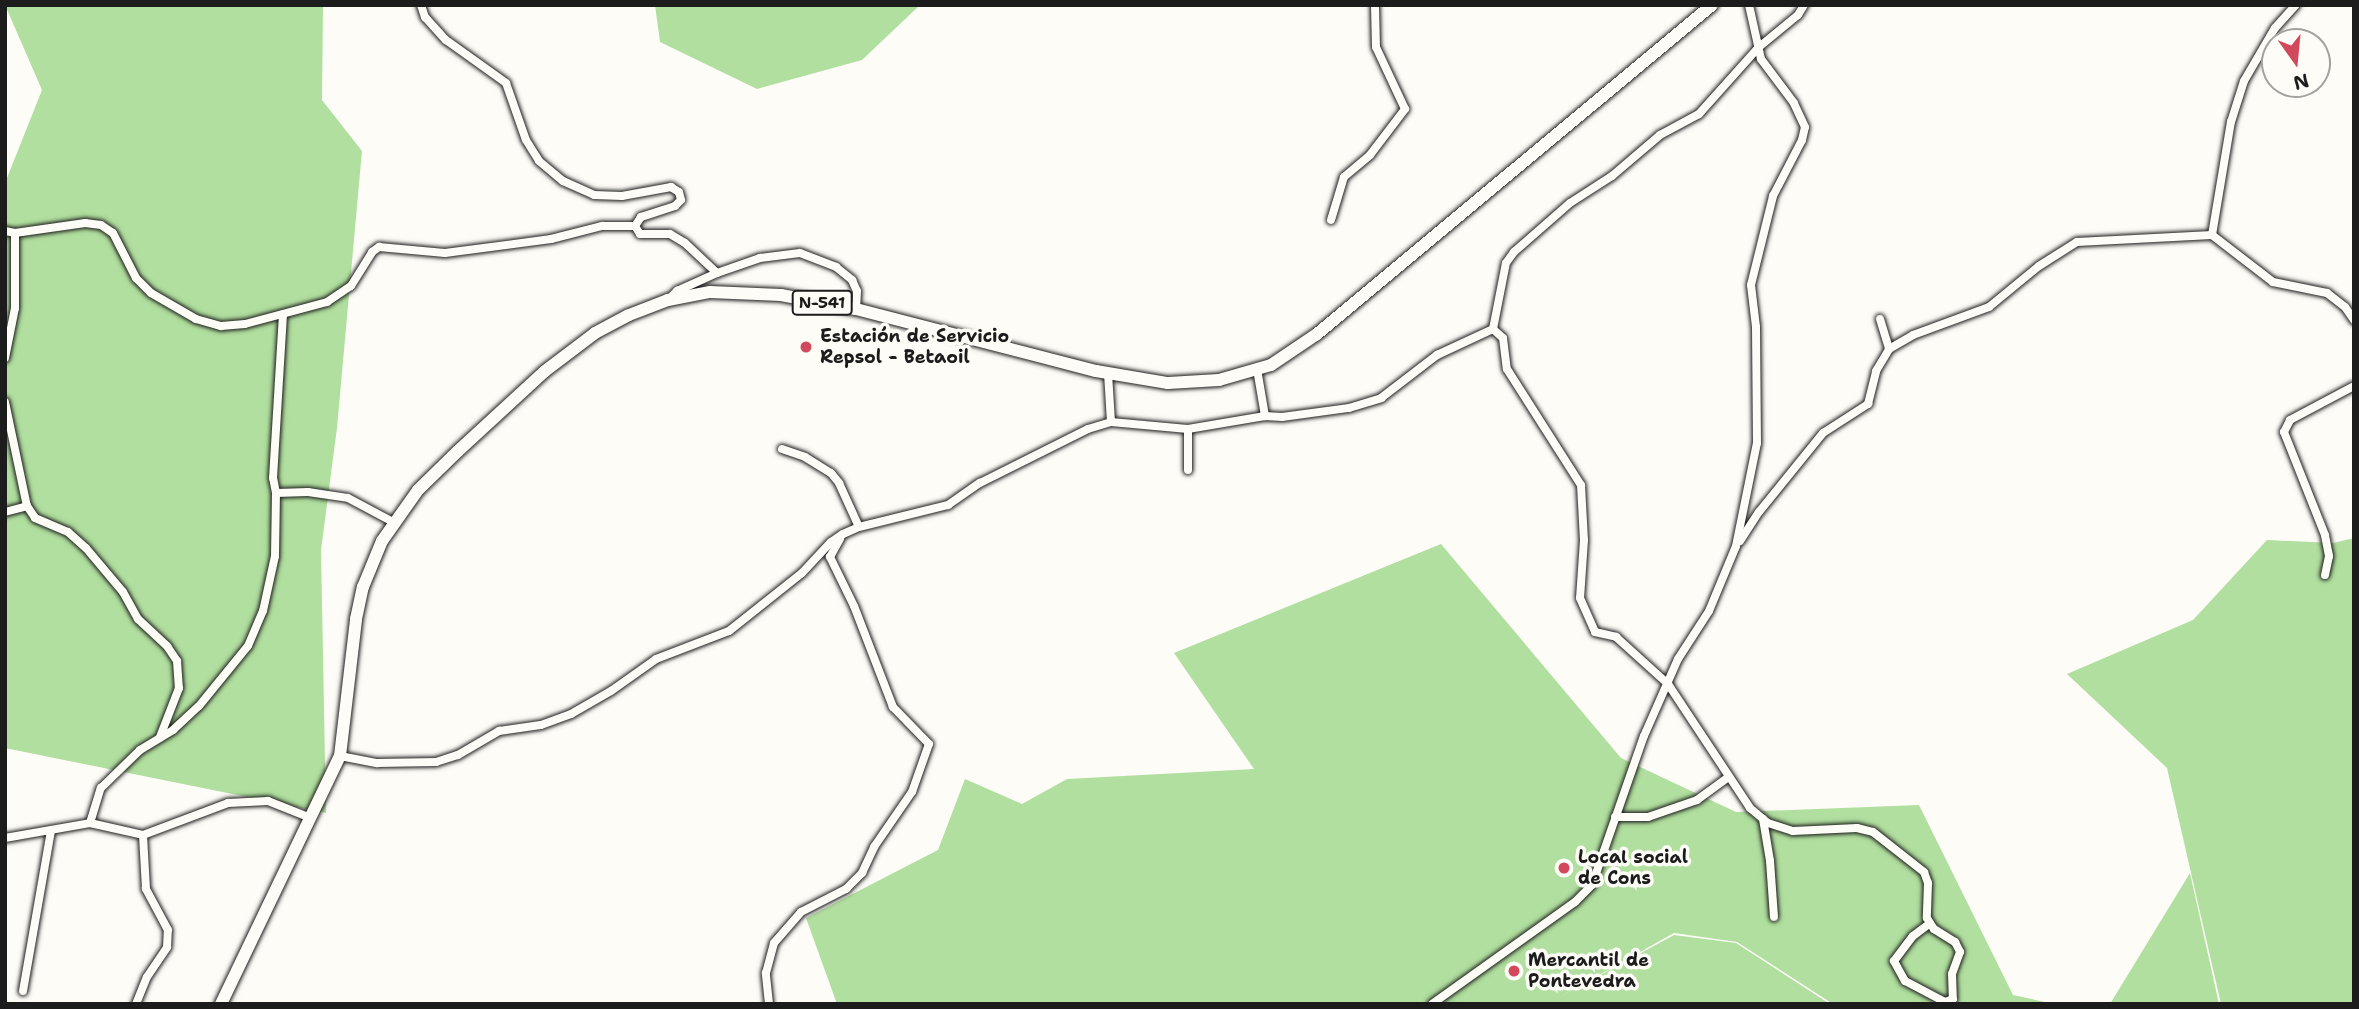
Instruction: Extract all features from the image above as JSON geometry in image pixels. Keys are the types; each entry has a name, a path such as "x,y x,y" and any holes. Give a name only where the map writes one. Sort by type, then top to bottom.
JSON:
{"highway":[{"name":"N-541","path":"221,1004 340,756 351,656 363,587 393,522 418,490 458,451 545,370 595,333 629,315 668,300 710,292 781,295 856,309 957,338 1108,373 1168,383 1219,380 1271,365 1317,334 1712,5"}],"street":[{"path":"421,5 425,17 446,40 506,83 526,140 539,161 563,181 594,195 622,196 671,187 679,192 681,200 675,206 640,218 635,226"},
{"path":"1331,220 1344,177 1370,155 1405,109 1376,47 1375,5"},
{"path":"1737,547 1757,443 1756,327 1751,285 1773,196 1802,139 1805,127 1794,103 1761,59 1749,5"},
{"path":"1493,329 1506,263 1514,252 1570,202 1612,176 1660,135 1699,114 1759,47 1798,15 1804,5"},
{"path":"2212,235 2231,122 2244,81 2275,28 2296,5"},
{"path":"5,230 15,233 85,223 101,225 113,233 136,278 151,293 196,319 221,326 327,302 351,286 372,252 379,247 445,253 551,239 602,226 635,226"},
{"path":"635,226 640,234 670,234 685,243 717,273"},
{"path":"5,358 15,308 15,233"},
{"path":"1432,1004 1575,902 1592,885 1644,736 1678,659 1709,611 1737,547 1759,512 1822,433 1868,404 1876,371 1889,349 1913,335 1995,303 2039,266 2077,242 2212,235 2273,282 2327,293 2345,307 2354,320"},
{"path":"668,300 677,290 717,273 760,258 800,253 836,267 852,280 857,291 856,309"},
{"path":"90,824 100,788 141,750 199,706 248,646 263,611 275,556 276,493 273,478 283,314"},
{"path":"1880,319 1889,349"},
{"path":"340,756 377,763 410,765 436,762 458,755 499,731 541,725 571,714 611,691 656,659 729,631 802,573 831,542 843,534 859,527 948,505 980,483 1064,440 1111,422 1188,429 1265,416 1282,417 1366,405 1381,398 1437,355 1493,329"},
{"path":"1493,329 1503,338 1507,369 1581,485 1584,540 1580,598 1595,632 1616,637 1668,684 1750,808 1763,818 1793,831 1857,828 1873,832 1924,872 1928,883 1927,918 1934,929 1955,942 1960,952 1952,974 1952,999 1945,1002 1906,981 1894,961 1913,936 1930,923"},
{"path":"1257,369 1265,416"},
{"path":"1108,373 1111,422"},
{"path":"2325,575 2329,556 2325,535 2284,432 2290,420 2354,386"},
{"path":"5,402 27,506 35,518 68,532 86,548 123,592 138,619 167,646 177,661 179,688 160,737"},
{"path":"1188,429 1188,470"},
{"path":"782,449 805,457 831,473 839,483 859,527"},
{"path":"276,493 308,492 348,498 393,522"},
{"path":"5,512 27,506"},
{"path":"769,1004 766,973 774,943 801,912 846,889 862,873 874,847 912,792 929,744 893,707 854,606 831,563 830,554 843,534"},
{"path":"1615,817 1647,817 1697,800 1729,777"},
{"path":"5,838 90,824 143,835 228,803 268,801 311,818"},
{"path":"1763,818 1770,861 1774,917"},
{"path":"23,992 51,830"},
{"path":"136,1004 147,977 167,947 168,930 146,889 143,835"}],"green space":[{"path":"5,5 323,5 322,100 362,151 337,428 321,550 326,813 5,748 5,183 42,90"},
{"path":"655,5 920,5 862,60 757,89 660,42"},
{"path":"2354,538 2354,1004 2221,1004 2167,768 2067,674 2193,620 2267,540 2333,543"},
{"path":"1441,544 1621,758 1736,812 1919,805 2013,995 2054,1004 1833,1004 1737,942 1674,933 1558,998 1674,935 1736,943 1830,1004 837,1004 806,918 938,850 965,779 1022,804 1067,779 1254,769 1174,653"},
{"path":"2190,873 2219,1004 2110,1004"}],"place":[{"name":"Estación de Servicio Repsol - Betaoil","path":"806,347"},
{"name":"Local social de Cons","path":"1564,868"},
{"name":"Mercantil de Pontevedra","path":"1514,971"}]}
